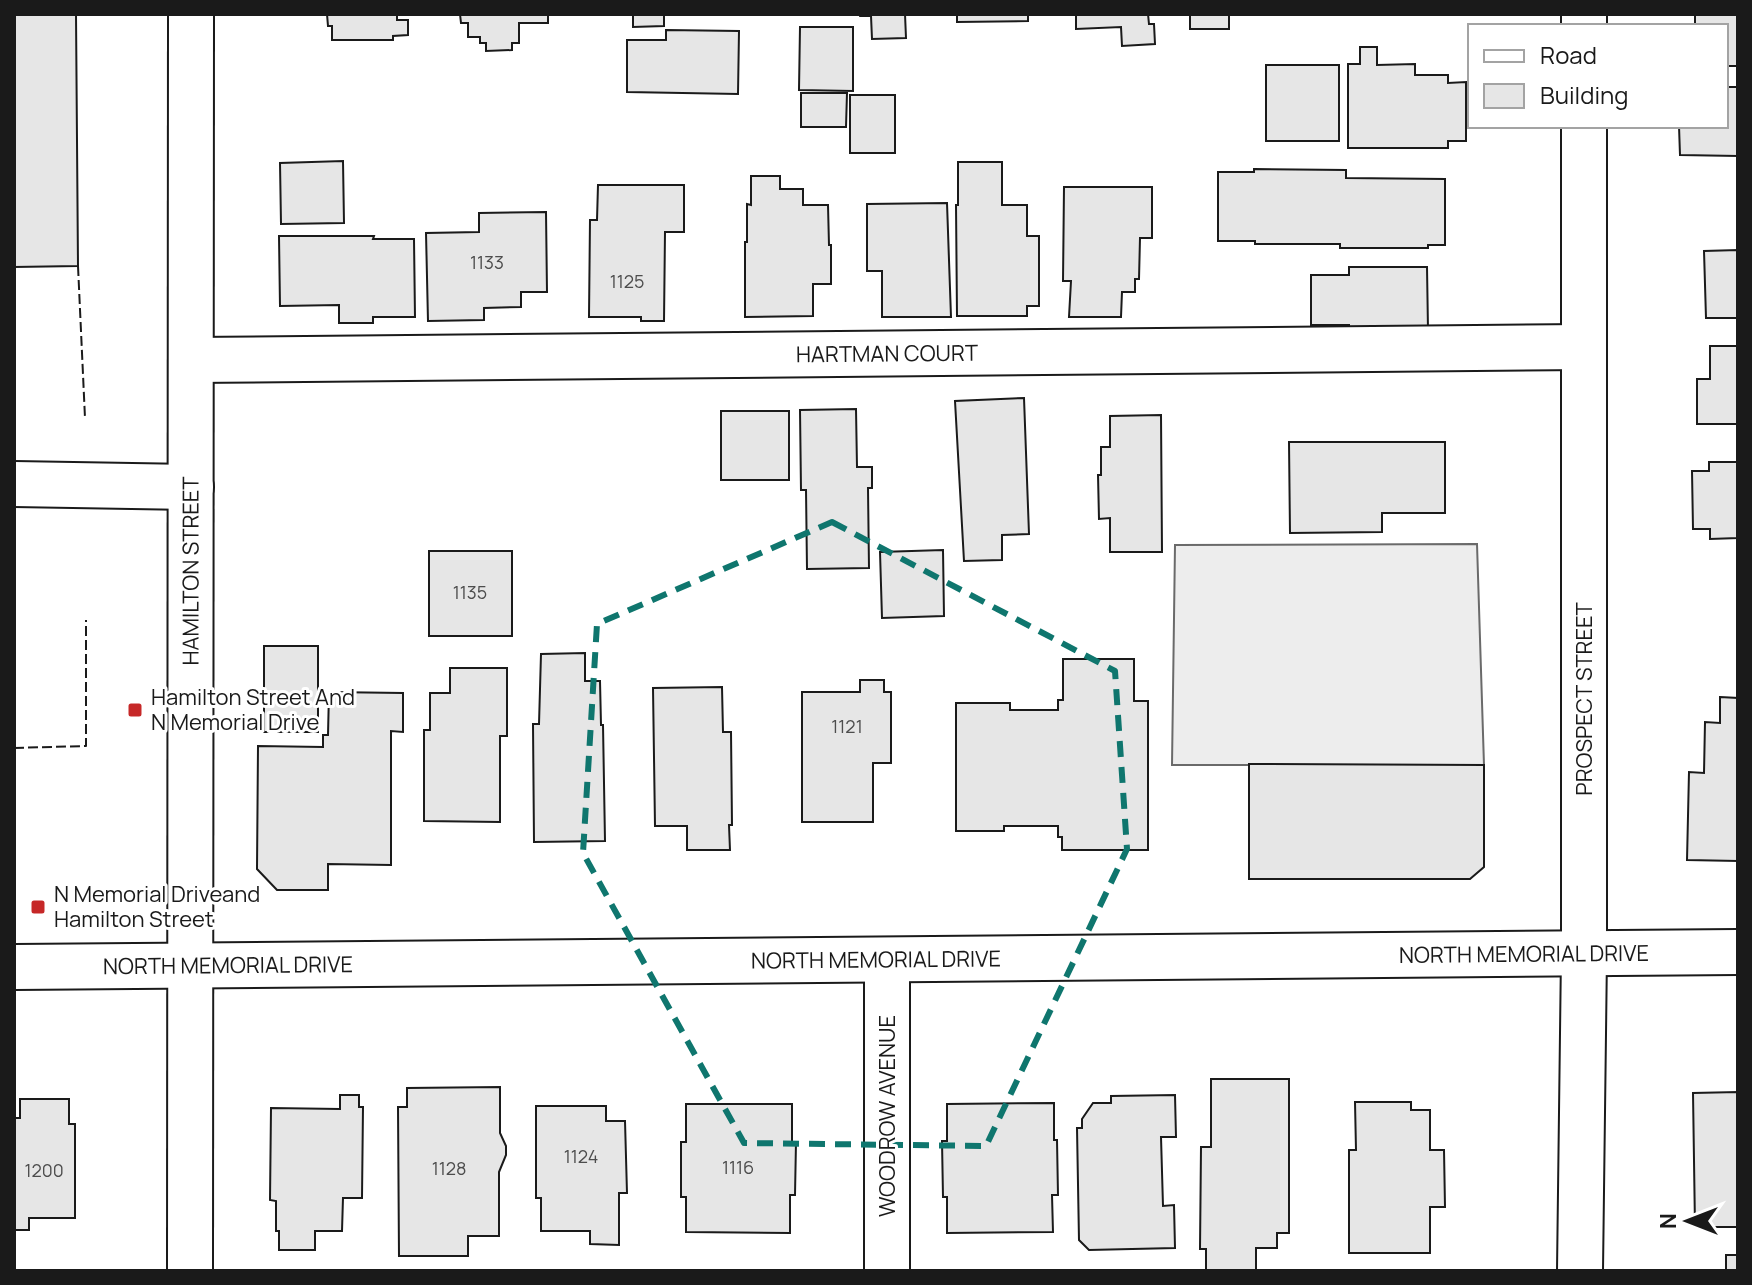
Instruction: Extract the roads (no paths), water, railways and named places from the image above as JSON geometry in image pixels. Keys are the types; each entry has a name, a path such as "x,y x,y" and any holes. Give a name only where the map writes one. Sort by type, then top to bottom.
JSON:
{"street":[{"name":"HAMILTON STREET","path":"190,1271 191,14"},
{"name":"PROSPECT STREET","path":"1580,1271 1584,954 1584,128"},
{"name":"HARTMAN COURT","path":"191,360 1584,347"},
{"path":"14,484 191,487"},
{"name":"NORTH MEMORIAL DRIVE","path":"14,967 1738,952"},
{"name":"WOODROW AVENUE","path":"887,960 887,1271"}],"place":[{"name":"Hamilton Street And N Memorial Drive","path":"135,710"},
{"name":"N Memorial Driveand Hamilton Street","path":"38,907"}]}
